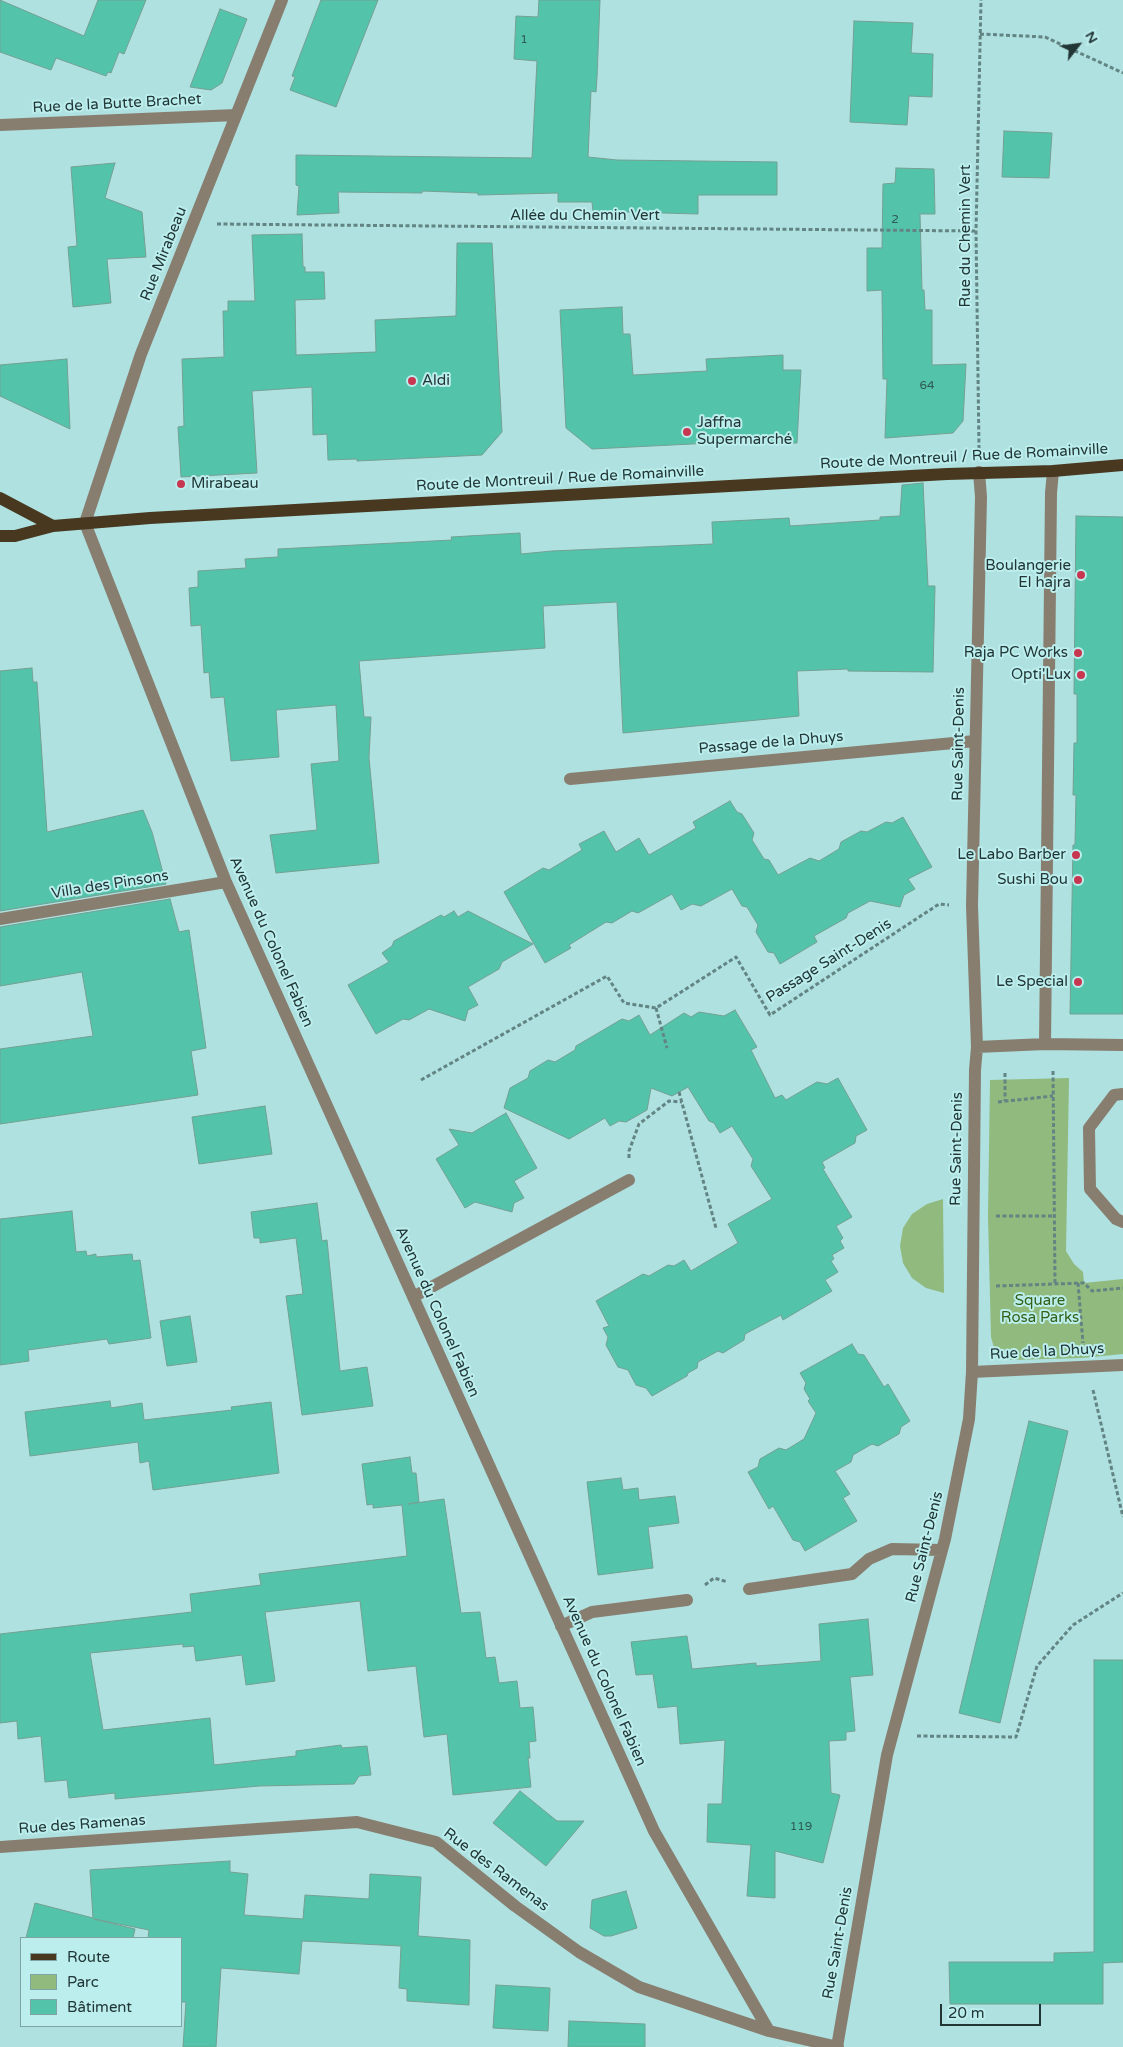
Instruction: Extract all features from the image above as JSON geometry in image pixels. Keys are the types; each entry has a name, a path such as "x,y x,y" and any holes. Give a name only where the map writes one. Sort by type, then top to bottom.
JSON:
{"main road":[{"name":"Route de Montreuil / Rue de Romainville","path":"0,536 15,536 53,526 85,523 979,472 1053,471 1123,465"},
{"path":"0,498 53,526"}],"street":[{"name":"Rue Mirabeau","path":"85,523 141,354 282,0"},
{"name":"Rue de la Butte Brachet","path":"0,125 236,115"},
{"path":"1045,1044 1051,493 1053,471"},
{"name":"Rue Saint-Denis","path":"838,2047 887,1755 942,1550 969,1419 972,1372 974,1070 977,1047 972,906 981,497 979,472"},
{"name":"Avenue du Colonel Fabien","path":"85,523 226,882 561,1626 654,1831 769,2031"},
{"name":"Passage de la Dhuys","path":"570,778 975,741"},
{"name":"Villa des Pinsons","path":"0,919 226,882"},
{"path":"977,1047 1045,1044 1123,1045"},
{"path":"1123,1094 1114,1095 1089,1128 1090,1188 1116,1219 1123,1222"},
{"path":"413,1297 629,1180"},
{"name":"Rue de la Dhuys","path":"972,1372 1123,1365"},
{"path":"749,1589 852,1574 868,1559 892,1549 942,1550"},
{"path":"561,1626 592,1612 687,1600"},
{"name":"Rue des Ramenas","path":"0,1847 357,1822 436,1842 515,1906 579,1952 639,1987 769,2031"},
{"path":"769,2031 838,2047"}],"path":[{"name":"Rue du Chemin Vert","path":"979,472 976,231 981,0"},
{"path":"980,34 1045,37 1123,73"},
{"name":"Allée du Chemin Vert","path":"194,224 976,231"},
{"name":"Passage Saint-Denis","path":"656,1008 736,957 770,1015 939,904 972,906"},
{"path":"421,1080 607,976 624,1003 656,1008 667,1048"},
{"path":"1053,1071 1056,1284"},
{"path":"1005,1072 1005,1101"},
{"path":"679,1092 716,1228"},
{"path":"990,1103 1053,1096"},
{"path":"629,1180 629,1150 639,1124 669,1100 682,1102"},
{"path":"988,1216 1054,1216"},
{"path":"1078,1283 1083,1349 1089,1366 1096,1407 1123,1518"},
{"path":"972,1287 1084,1283 1092,1291 1123,1288"},
{"path":"687,1600 714,1578 749,1589"},
{"path":"892,1735 1016,1737 1037,1666 1073,1625 1123,1593"}],"green space":[{"name":"Square Rosa Parks","path":"1069,1078 1066,1251 1074,1264 1083,1272 1084,1283 1123,1279 1123,1354 1082,1358 1011,1360 1001,1356 994,1348 991,1337 988,1216 990,1080"},
{"path":"943,1199 944,1293 926,1288 912,1278 903,1263 900,1246 903,1228 912,1214 927,1204"}],"building":[{"path":"0,0 84,36 98,0 146,0 124,54 119,52 111,73 108,72 106,76 56,58 51,70 0,52"},
{"path":"321,0 378,0 336,107 290,90 295,77 292,76"},
{"path":"539,0 600,0 596,92 591,91 588,157 617,160 777,162 777,195 698,195 698,214 593,211 592,202 558,202 558,193 478,195 478,193 422,191 422,193 338,192 339,213 297,215 299,186 296,185 296,155 532,158 537,61 514,59 516,16 538,17"},
{"path":"220,9 247,19 222,83 211,90 190,87"},
{"path":"854,21 913,23 911,53 933,54 932,97 909,96 907,125 850,122"},
{"path":"1004,131 1052,133 1049,178 1002,177"},
{"path":"115,163 105,198 142,212 146,257 107,259 111,303 73,307 68,247 77,246 71,167"},
{"path":"896,168 934,169 935,214 920,214 922,290 924,290 925,310 932,310 932,365 966,364 963,421 953,433 885,438 887,379 883,379 882,290 867,291 867,248 882,248 883,184 895,183"},
{"path":"302,234 303,267 305,267 305,272 324,272 325,299 295,300 296,355 376,352 375,320 456,316 457,243 492,243 502,432 482,455 357,461 357,459 328,460 327,434 313,435 312,387 252,391 257,473 181,477 178,427 184,426 182,359 224,357 223,311 228,311 228,301 255,301 252,235"},
{"path":"622,307 623,334 630,334 633,375 707,371 706,359 783,355 783,370 801,370 797,443 771,444 771,440 592,449 566,428 560,310"},
{"path":"67,359 70,429 0,396 0,365"},
{"path":"923,483 928,586 935,586 933,672 848,671 848,669 797,671 799,716 623,733 617,602 543,606 545,648 359,661 364,717 371,717 369,758 379,863 276,873 270,835 317,830 311,764 339,761 336,705 276,710 279,757 231,761 224,697 211,698 209,672 204,673 201,625 191,626 189,588 198,587 198,571 246,568 245,559 278,557 278,549 452,540 451,537 520,533 521,554 713,544 712,522 789,518 790,526 880,520 880,517 900,516 902,485"},
{"path":"1076,516 1123,517 1123,1014 1070,1014 1073,845 1075,845 1076,795 1073,795 1074,743 1077,743 1077,694 1074,694"},
{"path":"32,668 33,682 37,682 47,832 143,810 152,832 166,884 0,911 0,671"},
{"path":"730,801 737,812 742,814 754,833 752,840 764,859 769,860 778,875 810,858 819,861 839,849 841,842 861,831 867,832 886,822 892,823 903,817 932,867 908,879 915,889 904,895 900,907 870,901 848,913 846,918 814,936 817,942 780,964 774,953 768,952 756,932 758,925 747,907 742,906 732,889 701,906 692,904 681,910 672,894 638,913 632,911 612,923 606,922 569,945 571,948 545,963 504,892 543,868 549,870 582,850 579,844 604,831 616,852 639,838 649,855 696,828 693,822"},
{"path":"170,899 179,932 189,930 206,1048 191,1051 198,1095 0,1124 0,1049 93,1036 82,972 0,986 0,927"},
{"path":"454,911 458,917 468,911 533,944 502,962 499,969 468,987 478,1005 468,1010 465,1021 429,1009 409,1020 403,1019 376,1034 348,985 389,962 382,953 392,946 394,941 441,915 444,917"},
{"path":"735,1010 757,1047 751,1050 775,1098 782,1095 786,1100 817,1082 827,1084 838,1078 867,1130 856,1136 855,1143 822,1162 825,1168 823,1169 852,1217 836,1226 843,1238 840,1241 844,1248 832,1255 834,1259 831,1261 838,1272 825,1280 832,1291 783,1320 781,1315 745,1334 744,1340 723,1353 718,1351 698,1362 697,1368 688,1373 687,1376 652,1396 646,1388 636,1385 628,1370 618,1367 606,1345 608,1337 603,1328 609,1326 596,1301 643,1274 649,1276 668,1265 674,1266 684,1260 691,1271 738,1243 728,1224 772,1199 751,1166 753,1159 732,1126 720,1133 714,1123 709,1121 688,1087 672,1096 651,1088 647,1110 626,1122 619,1121 610,1126 605,1118 569,1139 504,1108 510,1088 528,1078 530,1071 548,1060 555,1062 575,1050 576,1046 622,1019 629,1021 639,1015 650,1035 684,1013 691,1017 699,1012 724,1016"},
{"path":"265,1106 272,1154 199,1164 192,1117"},
{"path":"506,1113 537,1168 514,1181 524,1198 514,1203 512,1212 475,1202 465,1208 436,1159 459,1145 449,1129 472,1133"},
{"path":"317,1203 322,1241 327,1240 340,1371 367,1367 373,1406 302,1415 286,1296 303,1294 296,1238 260,1243 260,1238 254,1238 251,1212"},
{"path":"72,1211 76,1252 86,1251 87,1256 96,1254 96,1257 132,1254 133,1261 140,1260 151,1338 109,1344 107,1339 28,1350 29,1361 0,1365 0,1219"},
{"path":"190,1316 197,1362 167,1366 160,1321"},
{"path":"852,1344 858,1354 864,1355 884,1387 888,1384 910,1421 901,1427 899,1434 878,1446 872,1444 853,1455 851,1462 835,1471 850,1494 843,1498 857,1521 805,1551 800,1542 793,1540 773,1506 769,1509 748,1472 758,1467 760,1459 779,1448 786,1450 804,1439 816,1413 808,1401 810,1399 804,1389 806,1383 800,1373"},
{"path":"110,1401 111,1408 142,1403 144,1420 232,1410 231,1407 271,1402 279,1473 153,1490 149,1461 140,1463 138,1442 30,1456 25,1412"},
{"path":"1029,1421 1068,1431 1000,1723 959,1713"},
{"path":"410,1457 412,1473 416,1473 419,1502 408,1504 444,1499 461,1613 480,1612 486,1658 495,1657 499,1683 517,1681 520,1708 533,1707 536,1741 529,1742 530,1758 528,1758 531,1787 453,1795 447,1734 424,1737 416,1666 368,1671 360,1601 265,1612 275,1681 246,1685 242,1655 196,1661 194,1646 183,1647 183,1644 90,1653 103,1730 210,1718 214,1765 296,1756 296,1751 341,1745 342,1748 367,1746 371,1775 359,1776 354,1784 259,1786 115,1799 115,1793 69,1798 67,1780 45,1782 41,1736 18,1739 17,1721 0,1723 0,1634 192,1612 190,1594 261,1585 259,1574 407,1556 402,1505 373,1508 373,1504 367,1505 362,1464"},
{"path":"621,1478 623,1490 638,1488 639,1500 675,1496 679,1523 648,1527 653,1568 598,1575 587,1482"},
{"path":"868,1619 873,1675 850,1677 855,1731 846,1732 846,1740 829,1741 831,1793 840,1795 823,1863 775,1851 775,1898 747,1896 751,1845 707,1842 708,1804 722,1804 725,1740 680,1744 677,1706 658,1708 653,1674 636,1675 631,1642 687,1636 692,1669 756,1663 756,1666 821,1661 819,1624"},
{"path":"1094,1660 1123,1660 1123,1962 1103,1963 1103,2004 950,2004 949,1962 1054,1962 1054,1953 1094,1952"},
{"path":"520,1791 557,1821 584,1821 546,1866 493,1823"},
{"path":"230,1861 230,1872 248,1874 244,1915 303,1919 305,1895 369,1899 370,1874 421,1877 418,1936 470,1940 469,2005 407,2001 407,1989 399,1988 401,1946 302,1941 299,1974 221,1968 216,2047 183,2047 186,2002 182,2002 182,1937 148,1937 149,1930 94,1919 135,1929 133,1937 26,1937 35,1903 93,1918 90,1870"},
{"path":"626,1891 637,1928 611,1936 604,1936 590,1928 592,1900"},
{"path":"496,1985 550,1988 548,2031 493,2028"},
{"path":"569,2021 645,2024 645,2047 568,2047"}],"place":[{"name":"Aldi","path":"412,381"},
{"name":"Jaffna Supermarché","path":"687,432"},
{"name":"Mirabeau","path":"181,484"},
{"name":"Boulangerie El hajra","path":"1081,575"},
{"name":"Raja PC Works","path":"1078,653"},
{"name":"Opti'Lux","path":"1081,675"},
{"name":"Le Labo Barber","path":"1076,855"},
{"name":"Sushi Bou","path":"1078,880"},
{"name":"Le Special","path":"1078,982"}]}
